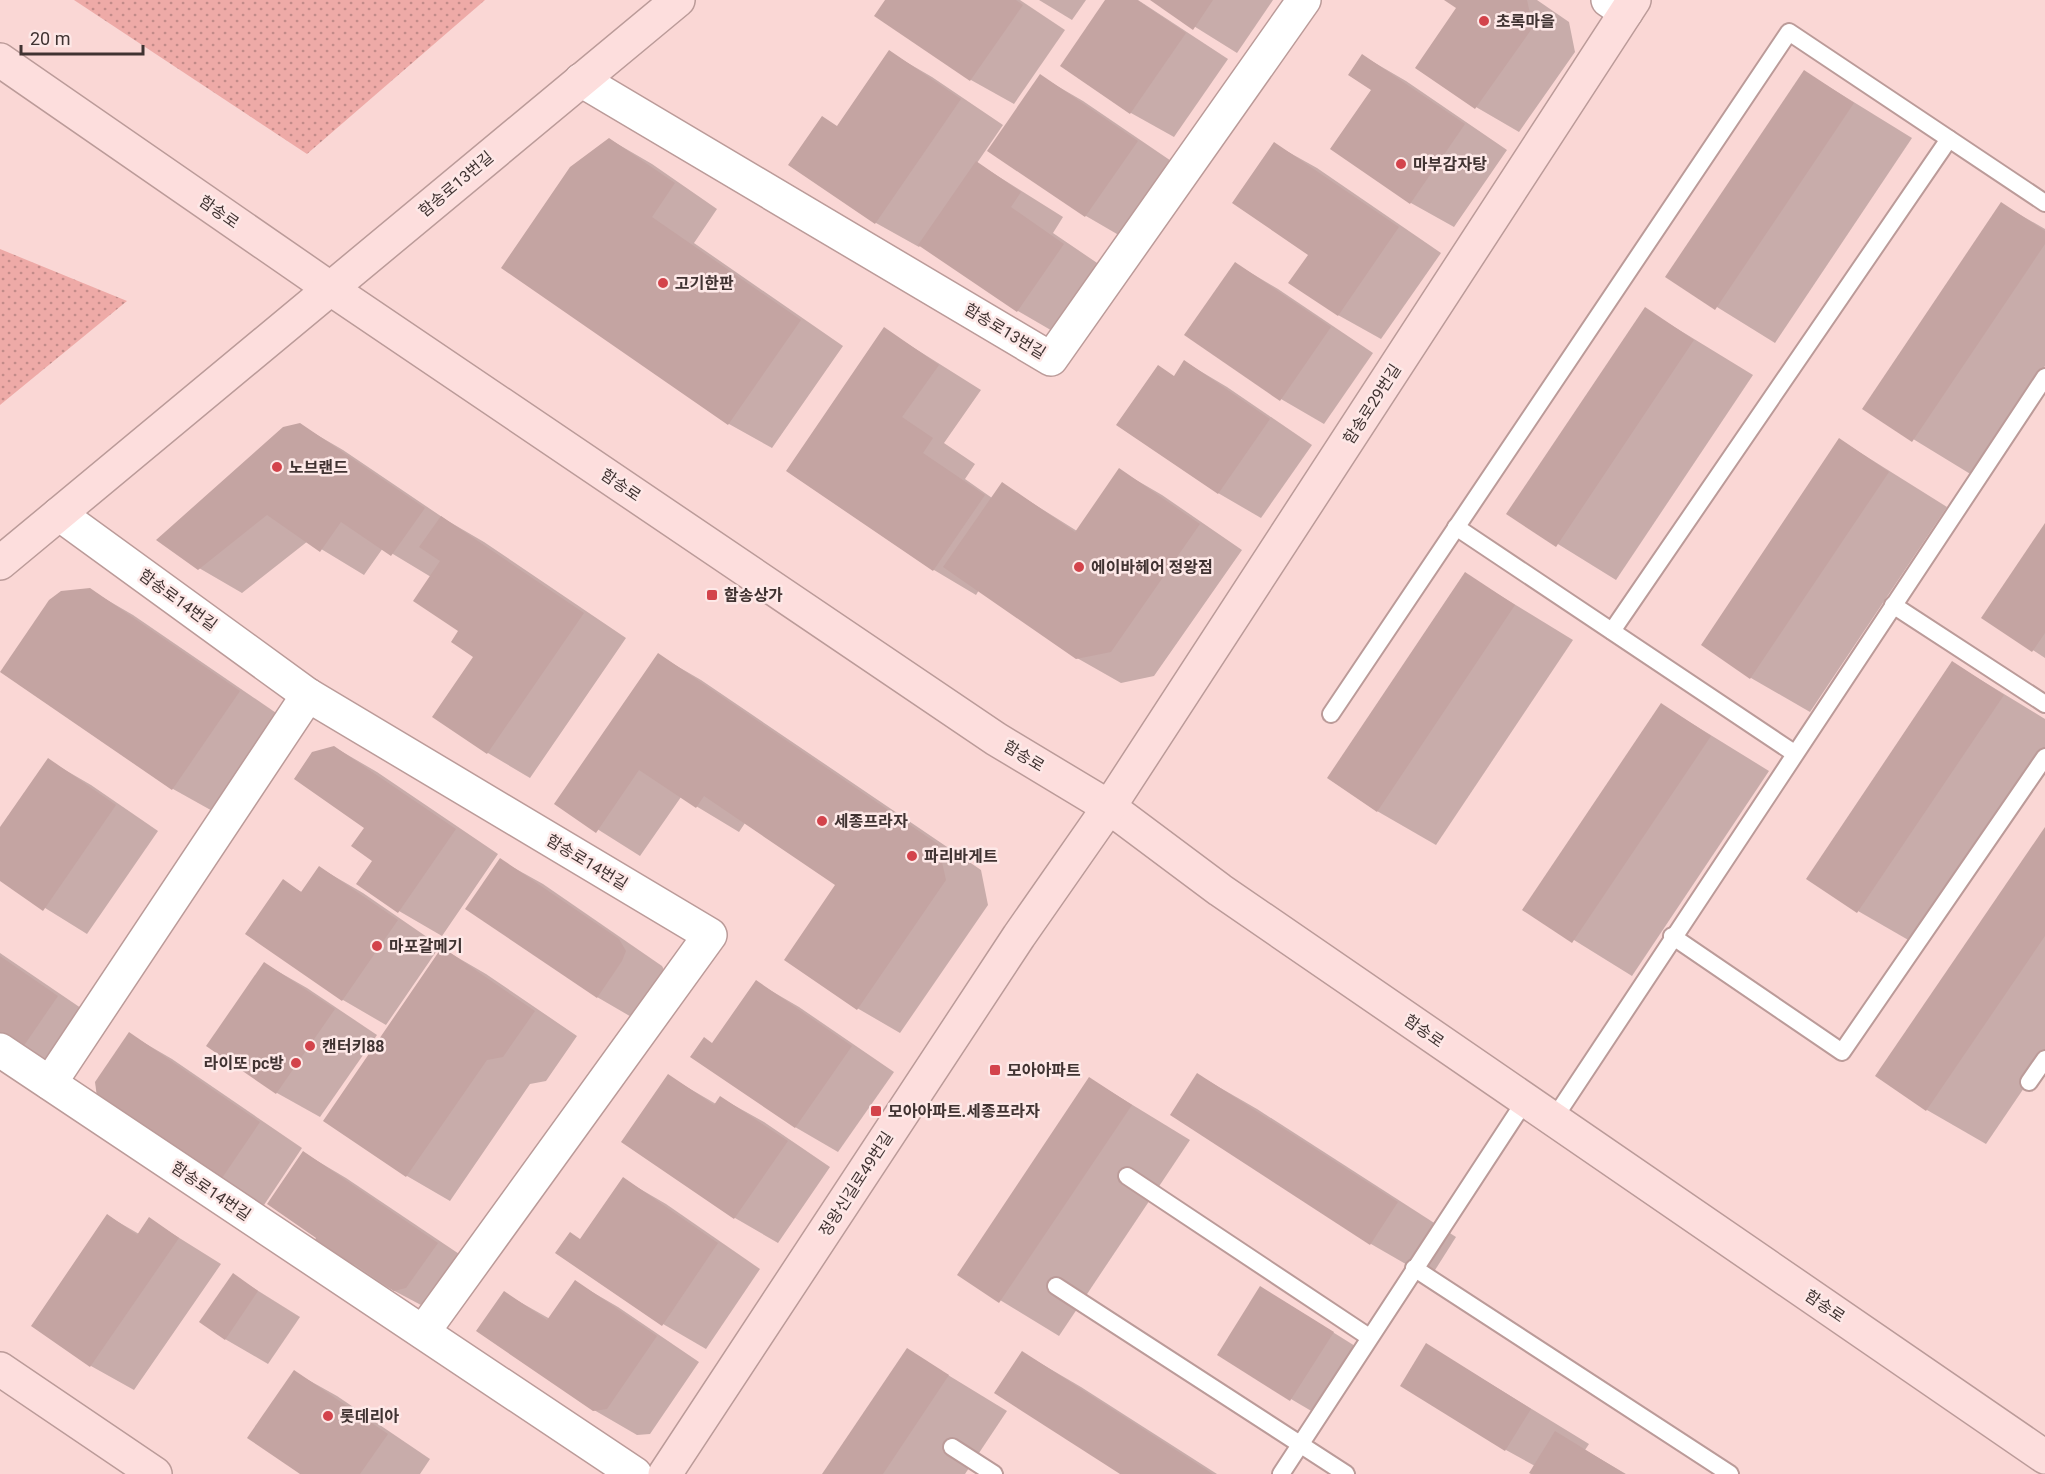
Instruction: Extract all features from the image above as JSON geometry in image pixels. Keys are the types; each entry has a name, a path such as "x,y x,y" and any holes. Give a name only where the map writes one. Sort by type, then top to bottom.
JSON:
{"street":[{"name":"함송로13번길","path":"331,289 678,0"},
{"name":"함송로13번길","path":"581,80 1051,359 1304,0"},
{"name":"함송로29번길","path":"1109,807 1623,4"},
{"name":"함송로","path":"0,60 331,289 996,739 1109,807 1220,890 2045,1456"},
{"path":"0,563 331,289"},
{"name":"함송로14번길","path":"59,514 308,695 710,935 423,1332"},
{"path":"50,1083 308,695"},
{"name":"정왕신길로49번길","path":"665,1474 1019,936 1109,807"},
{"name":"함송로14번길","path":"0,1050 636,1474"},
{"path":"0,1369 155,1474"}],"lane":[{"path":"1331,714 1789,32 2045,203"},
{"path":"1612,632 1949,139"},
{"path":"1553,1120 1672,936 2045,377"},
{"path":"1456,527 1794,753"},
{"path":"1893,605 2045,704"},
{"path":"1672,936 1842,1052 2045,757"},
{"path":"2029,1082 2045,1059"},
{"path":"1281,1474 1525,1101"},
{"path":"1127,1176 1369,1337"},
{"path":"1414,1268 1723,1472"},
{"path":"1056,1286 1346,1474"},
{"path":"952,1446 994,1474"}],"shaded area":[{"path":"74,0 485,0 307,154"},
{"path":"0,249 127,301 0,405"}],"building":[{"path":"885,0 1016,0 1023,5 970,81 874,16"},
{"path":"1105,0 1137,0 1186,33 1130,114 1060,66"},
{"path":"1150,0 1213,0 1193,30"},
{"path":"1444,0 1527,0 1533,27 1475,109 1415,68 1456,8"},
{"path":"889,50 961,99 875,224 788,165 822,116 837,126"},
{"path":"1362,54 1465,124 1410,204 1330,149 1371,90 1348,75"},
{"path":"1804,70 1854,103 1715,310 1665,277"},
{"path":"1040,74 1138,141 1085,217 987,151"},
{"path":"609,138 675,183 652,217 801,320 728,425 501,268 570,167"},
{"path":"1274,142 1399,227 1338,316 1288,283 1308,255 1232,203"},
{"path":"976,161 1021,192 1011,207 1064,244 1017,312 918,245"},
{"path":"2001,202 2045,231 2045,244 1912,442 1862,409"},
{"path":"1235,262 1331,327 1280,401 1184,335"},
{"path":"1645,307 1694,340 1556,547 1506,514"},
{"path":"884,327 939,365 902,417 933,438 923,453 985,495 933,571 786,471"},
{"path":"1184,360 1270,419 1218,494 1116,425 1158,365 1174,376"},
{"path":"300,423 425,508 391,556 341,522 320,552 267,515 198,570 156,540 283,427"},
{"path":"1839,438 1889,472 1750,679 1701,645"},
{"path":"1119,468 1200,524 1111,652 1076,659 943,567 1002,482 1075,532"},
{"path":"441,516 584,613 487,754 432,717 473,657 451,642 458,631 413,601 440,561 419,547"},
{"path":"2045,523 2045,633 2032,652 1981,618"},
{"path":"1465,572 1515,605 1377,812 1327,778"},
{"path":"90,588 240,691 172,790 0,672 49,600 61,591"},
{"name":"세종프라자","path":"658,653 938,844 946,880 857,1010 784,960 835,885 704,796 696,808 639,770 596,833 554,804"},
{"path":"1952,661 2004,695 1857,913 1806,879"},
{"path":"1661,703 1711,736 1572,943 1522,910"},
{"path":"334,746 456,829 398,913 356,884 372,861 351,846 364,828 294,779 312,752"},
{"path":"48,758 116,805 43,911 0,881 0,827"},
{"path":"2045,827 2045,936 1926,1111 1875,1076"},
{"path":"500,858 619,939 626,951 622,961 597,998 465,909"},
{"path":"319,866 398,920 342,1001 245,934 283,879 301,892"},
{"path":"442,947 535,1011 503,1057 487,1060 406,1177 323,1121"},
{"path":"0,956 58,996 23,1047 0,1040"},
{"path":"264,962 335,1009 276,1094 206,1046"},
{"path":"756,980 852,1046 795,1128 690,1057 704,1037 712,1043"},
{"path":"129,1032 260,1122 220,1181 97,1097 95,1082"},
{"path":"1197,1073 1398,1202 1370,1245 1170,1115"},
{"path":"668,1074 714,1105 720,1096 788,1141 734,1219 621,1142"},
{"path":"1089,1077 1132,1105 999,1303 957,1275"},
{"path":"303,1151 438,1243 406,1288 394,1291 354,1264 350,1269 312,1244 316,1238 267,1204"},
{"path":"623,1177 718,1243 662,1326 555,1253 570,1232 580,1239"},
{"path":"107,1214 137,1235 149,1217 179,1238 90,1367 31,1326"},
{"path":"233,1273 258,1291 225,1340 199,1322"},
{"path":"575,1280 657,1336 607,1409 593,1411 476,1331 504,1291 547,1320"},
{"path":"1260,1286 1334,1332 1290,1401 1217,1355"},
{"path":"1426,1343 1531,1409 1505,1451 1400,1386"},
{"path":"907,1348 949,1375 883,1474 822,1474"},
{"path":"1022,1351 1213,1474 1120,1474 994,1393"},
{"path":"294,1370 388,1434 360,1474 300,1474 247,1438"},
{"path":"1555,1431 1625,1474 1529,1473"}],"place":[{"name":"초록마을","path":"1484,21"},
{"name":"마부감자탕","path":"1401,164"},
{"name":"고기한판","path":"663,283"},
{"name":"노브랜드","path":"277,467"},
{"name":"에이바헤어 정왕점","path":"1079,567"},
{"name":"함송상가","path":"712,595"},
{"name":"세종프라자","path":"822,821"},
{"name":"파리바게트","path":"912,856"},
{"name":"마포갈메기","path":"377,946"},
{"name":"캔터키88","path":"310,1046"},
{"name":"라이또 pc방","path":"296,1063"},
{"name":"모아아파트","path":"995,1070"},
{"name":"모아아파트.세종프라자","path":"876,1111"},
{"name":"롯데리아","path":"328,1416"}]}
